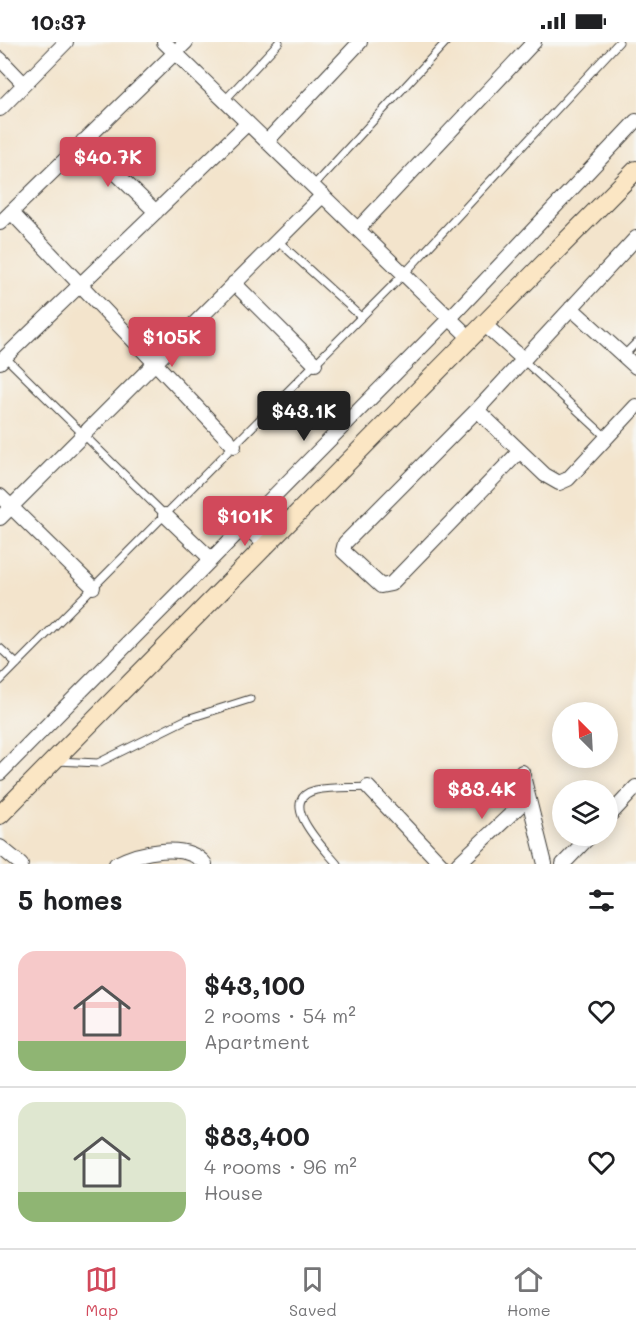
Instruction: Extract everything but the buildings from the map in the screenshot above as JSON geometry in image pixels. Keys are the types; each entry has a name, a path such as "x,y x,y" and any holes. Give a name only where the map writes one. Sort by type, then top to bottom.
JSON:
{"street":[{"path":"0,109 66,42"},
{"path":"164,42 471,339"},
{"path":"0,223 186,42"},
{"path":"267,141 360,42"},
{"path":"358,229 534,42"},
{"path":"0,59 24,84"},
{"path":"0,773 450,318 636,121"},
{"path":"2,359 248,123"},
{"path":"83,141 156,212"},
{"path":"0,815 636,170"},
{"path":"0,518 277,240 318,190"},
{"path":"11,212 234,446"},
{"path":"520,451 391,584 381,586 344,551 345,543 477,410 522,358 636,238"},
{"path":"234,283 315,364"},
{"path":"571,308 636,367"},
{"path":"485,324 522,358"},
{"path":"477,410 545,475 560,483 568,479 636,406"},
{"path":"0,496 93,587"},
{"path":"165,515 211,559"},
{"path":"244,525 267,546"},
{"path":"522,772 545,864"},
{"path":"368,787 441,864"},
{"path":"618,806 636,787"},
{"path":"458,864 527,799"},
{"path":"563,864 580,846"},
{"path":"116,864 170,851 186,852 200,858 205,864"}],"lane":[{"path":"225,100 279,42"},
{"path":"318,190 446,42"},
{"path":"0,681 404,274 619,42"},
{"path":"277,240 361,317"},
{"path":"624,355 636,343"},
{"path":"522,358 606,437"},
{"path":"2,359 84,434 165,515"},
{"path":"0,648 16,664"},
{"path":"54,760 88,764 107,760 153,734 187,719 250,699"},
{"path":"338,864 306,826 300,815 299,804 303,797 315,790 368,787"}]}
